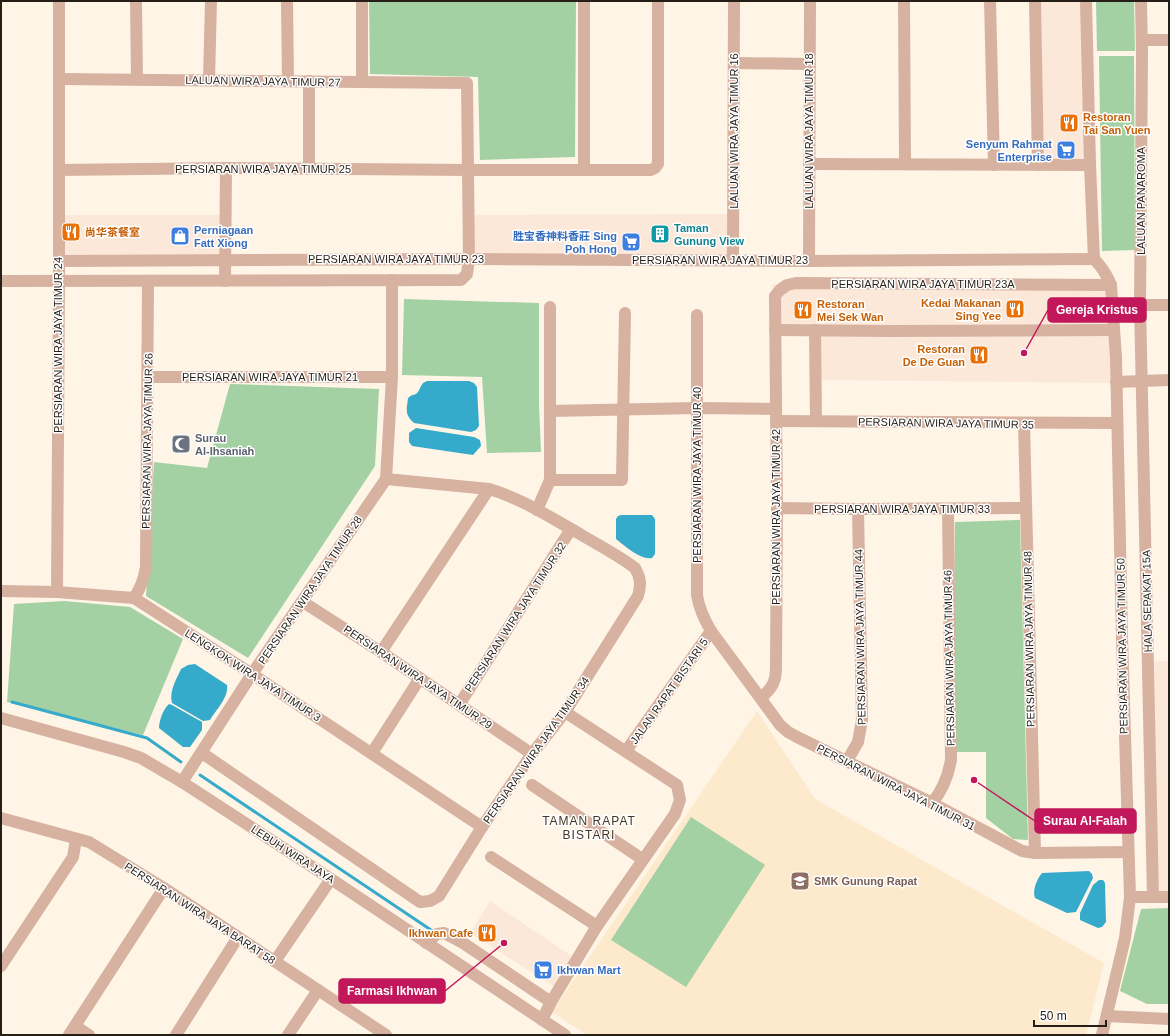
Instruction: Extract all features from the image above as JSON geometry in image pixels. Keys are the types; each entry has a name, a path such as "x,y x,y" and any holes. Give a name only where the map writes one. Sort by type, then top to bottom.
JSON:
{"street":[{"name":"PERSIARAN WIRA JAYA TIMUR 24","path":"57,592 59,1"},
{"path":"136,1 137,80"},
{"path":"210,80 211,1"},
{"path":"287,1 288,81"},
{"path":"362,1 362,82"},
{"path":"584,1 584,169"},
{"name":"PERSIARAN WIRA JAYA TIMUR 25","path":"59,170 226,168 651,170 658,164 658,1"},
{"name":"LALUAN WIRA JAYA TIMUR 16","path":"733,260 734,1"},
{"name":"LALUAN WIRA JAYA TIMUR 18","path":"809,261 810,1"},
{"path":"904,1 905,164"},
{"path":"990,1 994,164"},
{"path":"1035,1 1038,165"},
{"path":"1086,1 1094,259"},
{"name":"LALUAN PANAROMA","path":"1140,305 1141,1"},
{"path":"1142,40 1169,40"},
{"path":"734,63 810,64"},
{"name":"LALUAN WIRA JAYA TIMUR 27","path":"59,79 468,83 468,170"},
{"path":"309,81 309,169"},
{"path":"809,164 1090,165"},
{"path":"225,281 226,168"},
{"path":"468,170 469,259"},
{"name":"PERSIARAN WIRA JAYA TIMUR 23","path":"1,281 148,282 461,280 466,274 469,259"},
{"name":"PERSIARAN WIRA JAYA TIMUR 23","path":"59,261 469,259 809,261 1094,259"},
{"name":"PERSIARAN WIRA JAYA TIMUR 50","path":"1094,259 1107,275 1110,285 1114,330 1130,897 1126,938 1102,1035"},
{"path":"392,280 392,377 386,479 489,490 503,493 571,529"},
{"name":"PERSIARAN WIRA JAYA TIMUR 26","path":"134,598 144,581 146,567 148,282"},
{"name":"PERSIARAN WIRA JAYA TIMUR 23A","path":"775,330 775,296 787,285 796,283 1110,285"},
{"path":"1140,305 1169,305"},
{"name":"HALA SEPAKAT 15A","path":"1140,305 1153,897"},
{"path":"537,510 550,480 550,307"},
{"path":"550,480 622,480 625,313"},
{"name":"PERSIARAN WIRA JAYA TIMUR 40","path":"697,315 697,595 698,607 711,631"},
{"path":"775,330 906,332 1114,330"},
{"name":"PERSIARAN WIRA JAYA TIMUR 42","path":"761,698 773,686 776,677 777,508 775,330"},
{"path":"815,330 816,421"},
{"name":"PERSIARAN WIRA JAYA TIMUR 21","path":"148,377 392,377"},
{"path":"1116,382 1169,380"},
{"name":"PERSIARAN WIRA JAYA TIMUR 35","path":"550,412 697,408 776,415 816,421 1024,424 1117,423"},
{"name":"PERSIARAN WIRA JAYA TIMUR 48","path":"1024,424 1035,854"},
{"name":"PERSIARAN WIRA JAYA TIMUR 28","path":"182,782 252,674 303,602 386,479"},
{"path":"381,652 489,490"},
{"name":"PERSIARAN WIRA JAYA TIMUR 33","path":"777,508 1026,508"},
{"name":"PERSIARAN WIRA JAYA TIMUR 44","path":"847,761 858,742 862,720 858,509"},
{"name":"PERSIARAN WIRA JAYA TIMUR 46","path":"932,803 941,792 945,783 949,773 951,760 948,509"},
{"name":"PERSIARAN WIRA JAYA TIMUR 34","path":"202,753 420,902 430,901 439,896 482,827 532,754 565,712 638,596 641,586 640,576 635,568 571,529"},
{"name":"PERSIARAN WIRA JAYA TIMUR 32","path":"459,705 571,529"},
{"name":"LENGKOK WIRA JAYA TIMUR 3","path":"1,591 57,592 134,598 252,674 482,827"},
{"name":"PERSIARAN WIRA JAYA TIMUR 29","path":"303,602 381,652 532,754"},
{"name":"PERSIARAN WIRA JAYA TIMUR 31","path":"711,631 780,725 788,732 932,803 1022,851 1035,854 1128,852"},
{"name":"JALAN RAPAT BISTARI 5","path":"626,751 711,631"},
{"path":"372,753 420,678"},
{"path":"542,1020 550,1002 597,926 642,859 675,814 680,800 677,785 565,712"},
{"name":"LEBUH WIRA JAYA","path":"1,718 141,758 182,782 331,879 565,1035"},
{"path":"532,785 642,859"},
{"name":"PERSIARAN WIRA JAYA BARAT 58","path":"1,818 89,842 164,888 386,1035"},
{"path":"1,966 73,857 76,839"},
{"path":"491,857 597,926"},
{"path":"275,961 331,879"},
{"path":"88,1035 72,1030 164,888"},
{"path":"1130,897 1169,897"},
{"path":"426,943 437,934 444,933 463,943 550,1002"},
{"path":"176,1035 238,937"},
{"path":"288,1035 318,990"},
{"path":"1107,1016 1169,1019"}],"shaded area":[{"path":"1034,1 1088,1 1089,166 1037,166"},
{"path":"732,214 733,261 467,261 467,215"},
{"path":"59,215 225,215 225,261 59,261"},
{"path":"772,284 1110,285 1110,383 816,380 814,331 772,331"},
{"path":"1169,661 1169,896 1153,897 1147,662"},
{"name":"SMK Gunung Rapat","path":"757,711 815,799 1104,963 1086,1035 587,1035 552,1012"},
{"path":"490,901 576,959 558,989 470,933"}],"green space":[{"path":"369,1 576,1 575,157 480,160 478,77 370,74"},
{"path":"1096,1 1134,1 1135,51 1097,51"},
{"path":"1099,56 1134,56 1135,250 1102,251"},
{"path":"404,299 539,303 539,405 541,452 487,453 482,377 402,375"},
{"path":"230,384 379,389 375,466 248,658 146,596 154,462 207,468"},
{"path":"1020,520 1028,840 1013,839 986,818 986,752 953,752 955,522"},
{"path":"64,601 130,607 183,639 143,735 7,702 14,604"},
{"path":"691,817 765,865 686,987 611,940"},
{"path":"1169,908 1169,1004 1147,1004 1120,991 1141,909"}],"water":[{"path":"427,381 469,381 474,383 477,387 479,426 476,430 471,432 414,423 411,420 407,414 408,398 416,394 423,383"},
{"path":"416,428 474,437 480,440 481,446 473,455 412,446 409,442 409,433"},
{"path":"621,515 652,515 655,519 655,554 652,558 638,555 616,539 616,519"},
{"path":"195,664 227,685 224,699 210,720 203,721 172,703 172,690 181,669 188,665"},
{"path":"169,704 202,722 202,730 190,747 183,747 159,728 162,715"},
{"path":"1089,871 1093,878 1076,912 1067,913 1035,898 1034,892 1038,878 1042,873"},
{"path":"1099,880 1103,880 1105,883 1106,922 1102,927 1098,928 1080,920 1080,913 1093,885"}],"waterway":[{"path":"12,702 147,738 181,762"},
{"path":"200,775 434,932"}],"place":[{"name":"Restoran Tai San Yuen","path":"1069,123"},
{"name":"Senyum Rahmat Enterprise","path":"1066,150"},
{"name":"尚华茶餐室","path":"71,232"},
{"name":"Taman Gunung View","path":"660,234"},
{"name":"Perniagaan Fatt Xiong","path":"180,236"},
{"name":"胜宝香神料香莊 Sing Poh Hong","path":"631,242"},
{"name":"Kedai Makanan Sing Yee","path":"1015,309"},
{"name":"Restoran Mei Sek Wan","path":"803,310"},
{"name":"Gereja Kristus","path":"1024,353"},
{"name":"Restoran De De Guan","path":"979,355"},
{"name":"Surau Al-Ihsaniah","path":"181,444"},
{"name":"Surau Al-Falah","path":"974,780"},
{"name":"SMK Gunung Rapat","path":"800,881"},
{"name":"Ikhwan Cafe","path":"487,933"},
{"name":"Farmasi Ikhwan","path":"504,943"},
{"name":"Ikhwan Mart","path":"543,970"}],"district":[{"name":"TAMAN RAPAT BISTARI","path":"589,828"}]}
